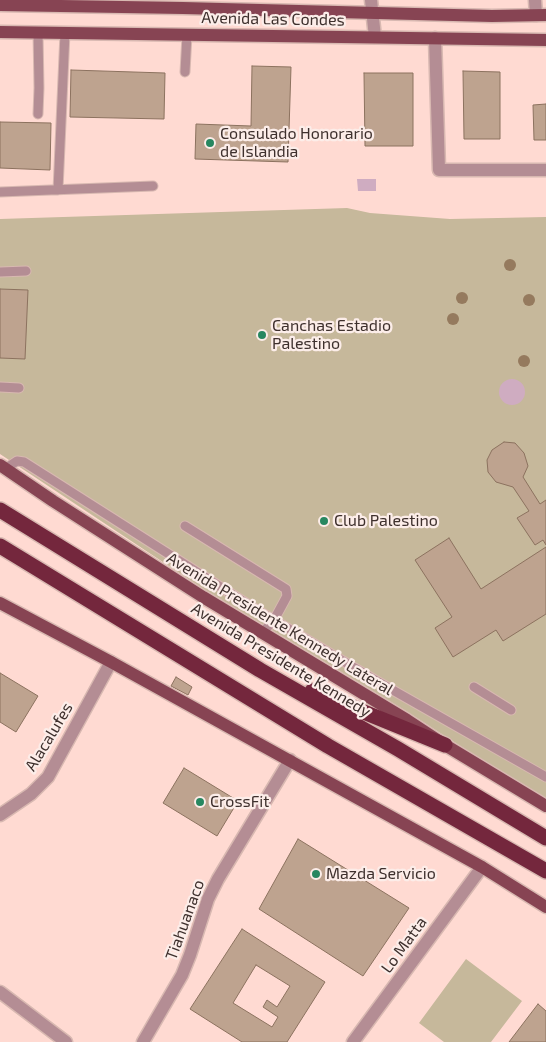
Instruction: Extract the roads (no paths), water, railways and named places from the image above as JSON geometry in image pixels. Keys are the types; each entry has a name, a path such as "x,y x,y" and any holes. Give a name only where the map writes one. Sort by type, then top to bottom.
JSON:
{"highway":[{"name":"Avenida Presidente Kennedy","path":"0,510 260,670 398,749 546,838"},
{"path":"0,546 328,746 546,872"},
{"path":"260,670 445,745"}],"main road":[{"name":"Avenida Las Condes","path":"0,5 39,3 182,4 372,13 492,16 541,15"},
{"name":"Avenida Las Condes","path":"0,32 546,40"},
{"name":"Avenida Presidente Kennedy Lateral","path":"3,467 131,552 546,806"},
{"path":"0,603 290,760 482,867 546,907"}],"street":[{"path":"371,0 375,37"},
{"path":"535,0 541,15"},
{"path":"435,38 439,170 546,170"},
{"name":"Alacalufes","path":"0,815 31,794 48,777 111,662"},
{"name":"Tiahuanaco","path":"143,1042 182,975 208,899 218,879 290,760"},
{"name":"Lo Matta","path":"353,1042 482,867"},
{"path":"0,992 66,1042"}],"lane":[{"path":"38,33 38,114"},
{"path":"58,190 65,33"},
{"path":"185,72 187,35"},
{"path":"0,192 153,186"},
{"path":"0,272 26,271"},
{"path":"0,387 19,388"},
{"path":"3,467 17,461 24,462 274,620 546,777"},
{"path":"185,526 286,589 286,596 274,620 262,633"},
{"path":"474,687 511,710"}],"place":[{"name":"Consulado Honorario de Islandia","path":"210,143"},
{"name":"Canchas Estadio Palestino","path":"262,335"},
{"name":"Club Palestino","path":"324,521"},
{"name":"CrossFit","path":"200,802"},
{"name":"Mazda Servicio","path":"316,874"}]}
